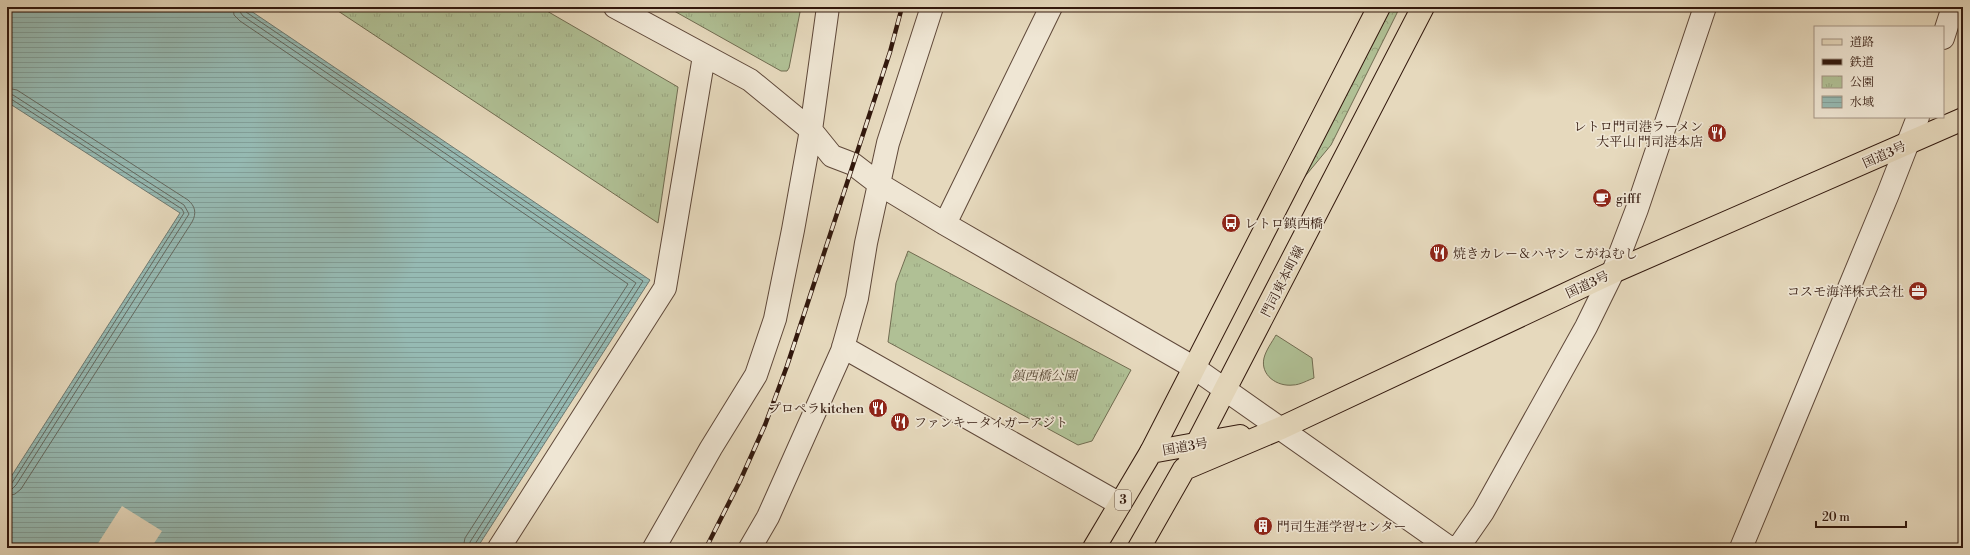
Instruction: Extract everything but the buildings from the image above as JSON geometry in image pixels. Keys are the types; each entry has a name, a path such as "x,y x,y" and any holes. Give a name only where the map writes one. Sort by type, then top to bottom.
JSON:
{"main road":[{"path":"1151,452 1193,367 1379,7"},
{"name":"門司東本町線","path":"1184,469 1422,7"},
{"name":"国道3号","path":"1139,548 1184,469 1281,428 1613,272 1963,119"},
{"name":"国道3号","path":"1094,548 1151,452 1281,428"}],"street":[{"path":"615,7 750,80 811,130 832,156 852,164 879,184 945,224 1193,367 1450,548"},
{"path":"654,548 711,448 756,375 775,319 811,130 828,7"},
{"path":"750,548 768,517 822,398 843,347 857,298 888,143 932,7"},
{"path":"945,224 1051,7"},
{"path":"1458,548 1483,512 1586,327 1613,272 1637,209 1705,7"},
{"path":"1944,35 1953,7"},
{"path":"499,548 665,288 704,56"},
{"path":"1741,548 1909,143 1918,118"},
{"path":"843,347 1120,504"}],"green space":[{"path":"332,7 540,7 678,87 658,223"},
{"path":"667,7 801,7 789,68 787,71 781,71"},
{"path":"1389,7 1400,7 1331,145 1302,180"},
{"name":"鎮西橋公園","path":"908,251 1131,370 1092,441 1078,445 888,342 896,283"},
{"path":"1276,335 1312,358 1314,378 1298,384 1287,385 1276,382 1267,375 1263,364 1264,358"}],"water":[{"path":"7,7 245,7 650,280 477,548 7,548 7,483 180,213 7,102"}],"pier":[{"path":"122,506 162,531 151,548 95,548"}],"railway":[{"path":"706,548 740,481 765,425 787,366 890,52 902,7"}],"place":[{"name":"レトロ門司港ラーメン 大平山 門司港本店","path":"1717,133"},
{"name":"gifff","path":"1602,198"},
{"name":"レトロ鎮西橋","path":"1231,223"},
{"name":"焼きカレー＆ハヤシ こがねむし","path":"1439,253"},
{"name":"コスモ海洋株式会社","path":"1918,291"},
{"name":"プロペラkitchen","path":"878,408"},
{"name":"ファンキータイガーアジト","path":"900,422"},
{"name":"門司生涯学習センター","path":"1263,526"}]}
